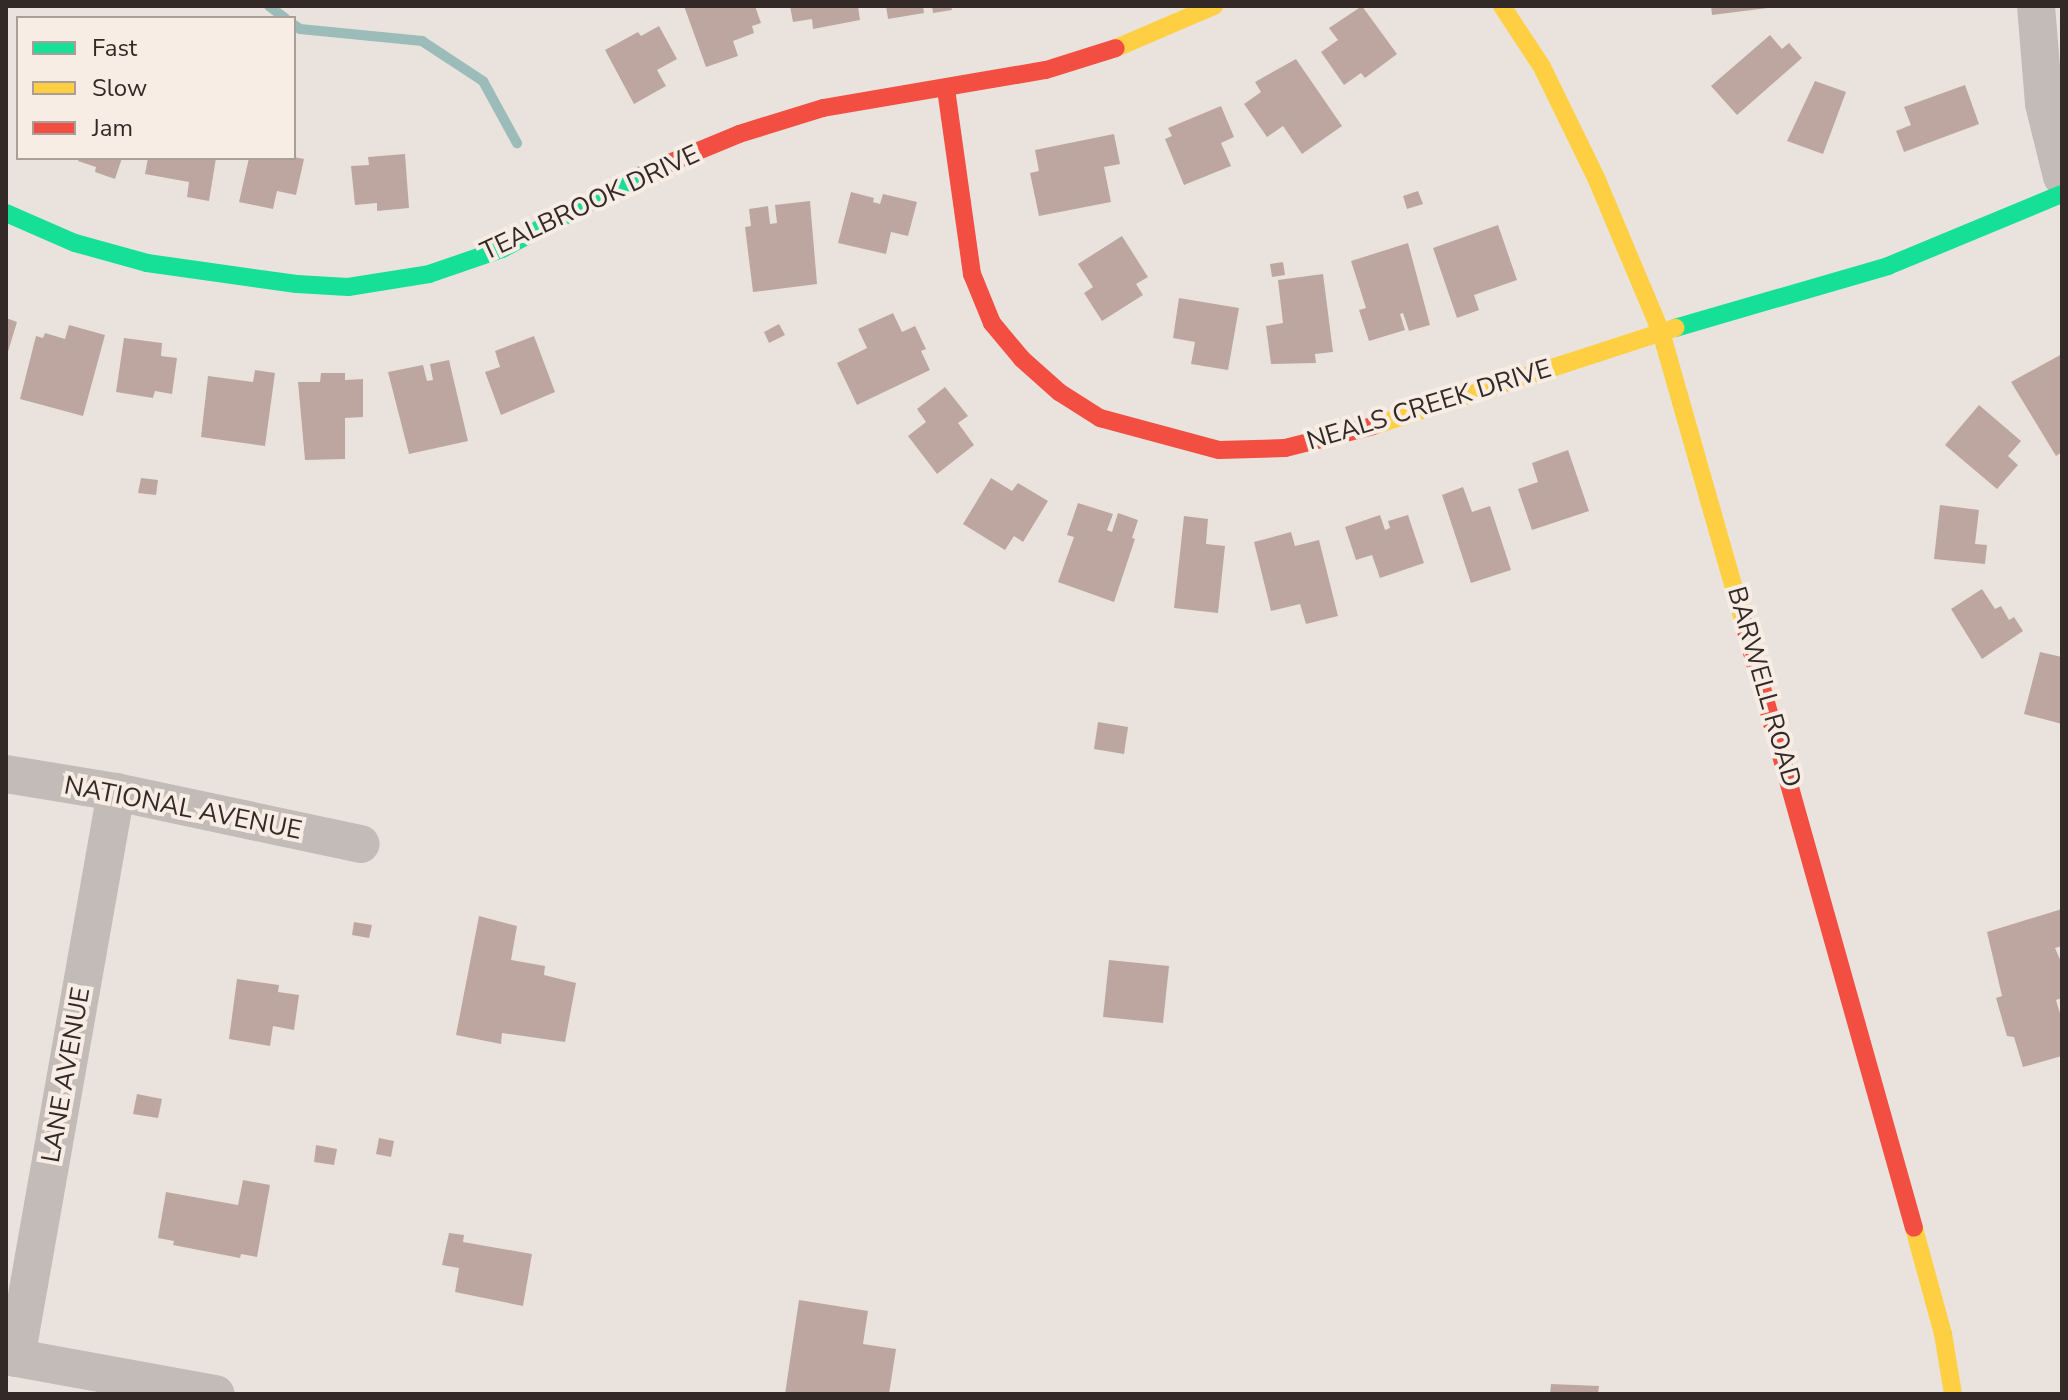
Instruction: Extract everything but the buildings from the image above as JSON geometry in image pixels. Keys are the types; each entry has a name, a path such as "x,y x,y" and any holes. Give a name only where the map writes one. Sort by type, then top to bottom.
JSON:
{"street":[{"name":"TEALBROOK DRIVE","path":"6,213 75,243 147,263 297,284 348,287 429,274 502,249 651,170 739,134 823,108 1046,70 1137,42 1214,6"},
{"name":"BARWELL ROAD","path":"1502,6 1556,95 1597,180 1661,332 1871,1070 1943,1334 1953,1394"},
{"path":"2036,6 2044,104 2062,177"},
{"name":"NEALS CREEK DRIVE","path":"946,89 972,274 992,323 1022,359 1059,392 1100,418 1219,450 1285,448 1355,432 1661,332 1888,266 2062,194"},
{"name":"NATIONAL AVENUE","path":"6,774 116,792 361,844"},
{"name":"LANE AVENUE","path":"11,1357 116,792"},
{"path":"11,1357 216,1394"}],"waterway":[{"path":"269,6 282,16"},
{"path":"296,26 422,41 483,81 517,143"}],"traffic: fast":[{"path":"6,213 75,243 147,263 297,284 348,287 429,274 502,249 645,173"},
{"path":"1675,328 1888,266 2062,194"}],"traffic: slow":[{"path":"1116,48 1214,6"},
{"path":"1502,6 1542,67 1597,180 1661,332 1744,624"},
{"path":"1373,426 1675,328"},
{"path":"1914,1228 1943,1334 1953,1394"}],"traffic: jam":[{"path":"645,173 739,134 823,108 1046,70 1116,48"},
{"path":"946,89 972,274 992,323 1022,359 1059,392 1100,418 1219,450 1285,448 1373,426"},
{"path":"1744,624 1914,1228"}]}
